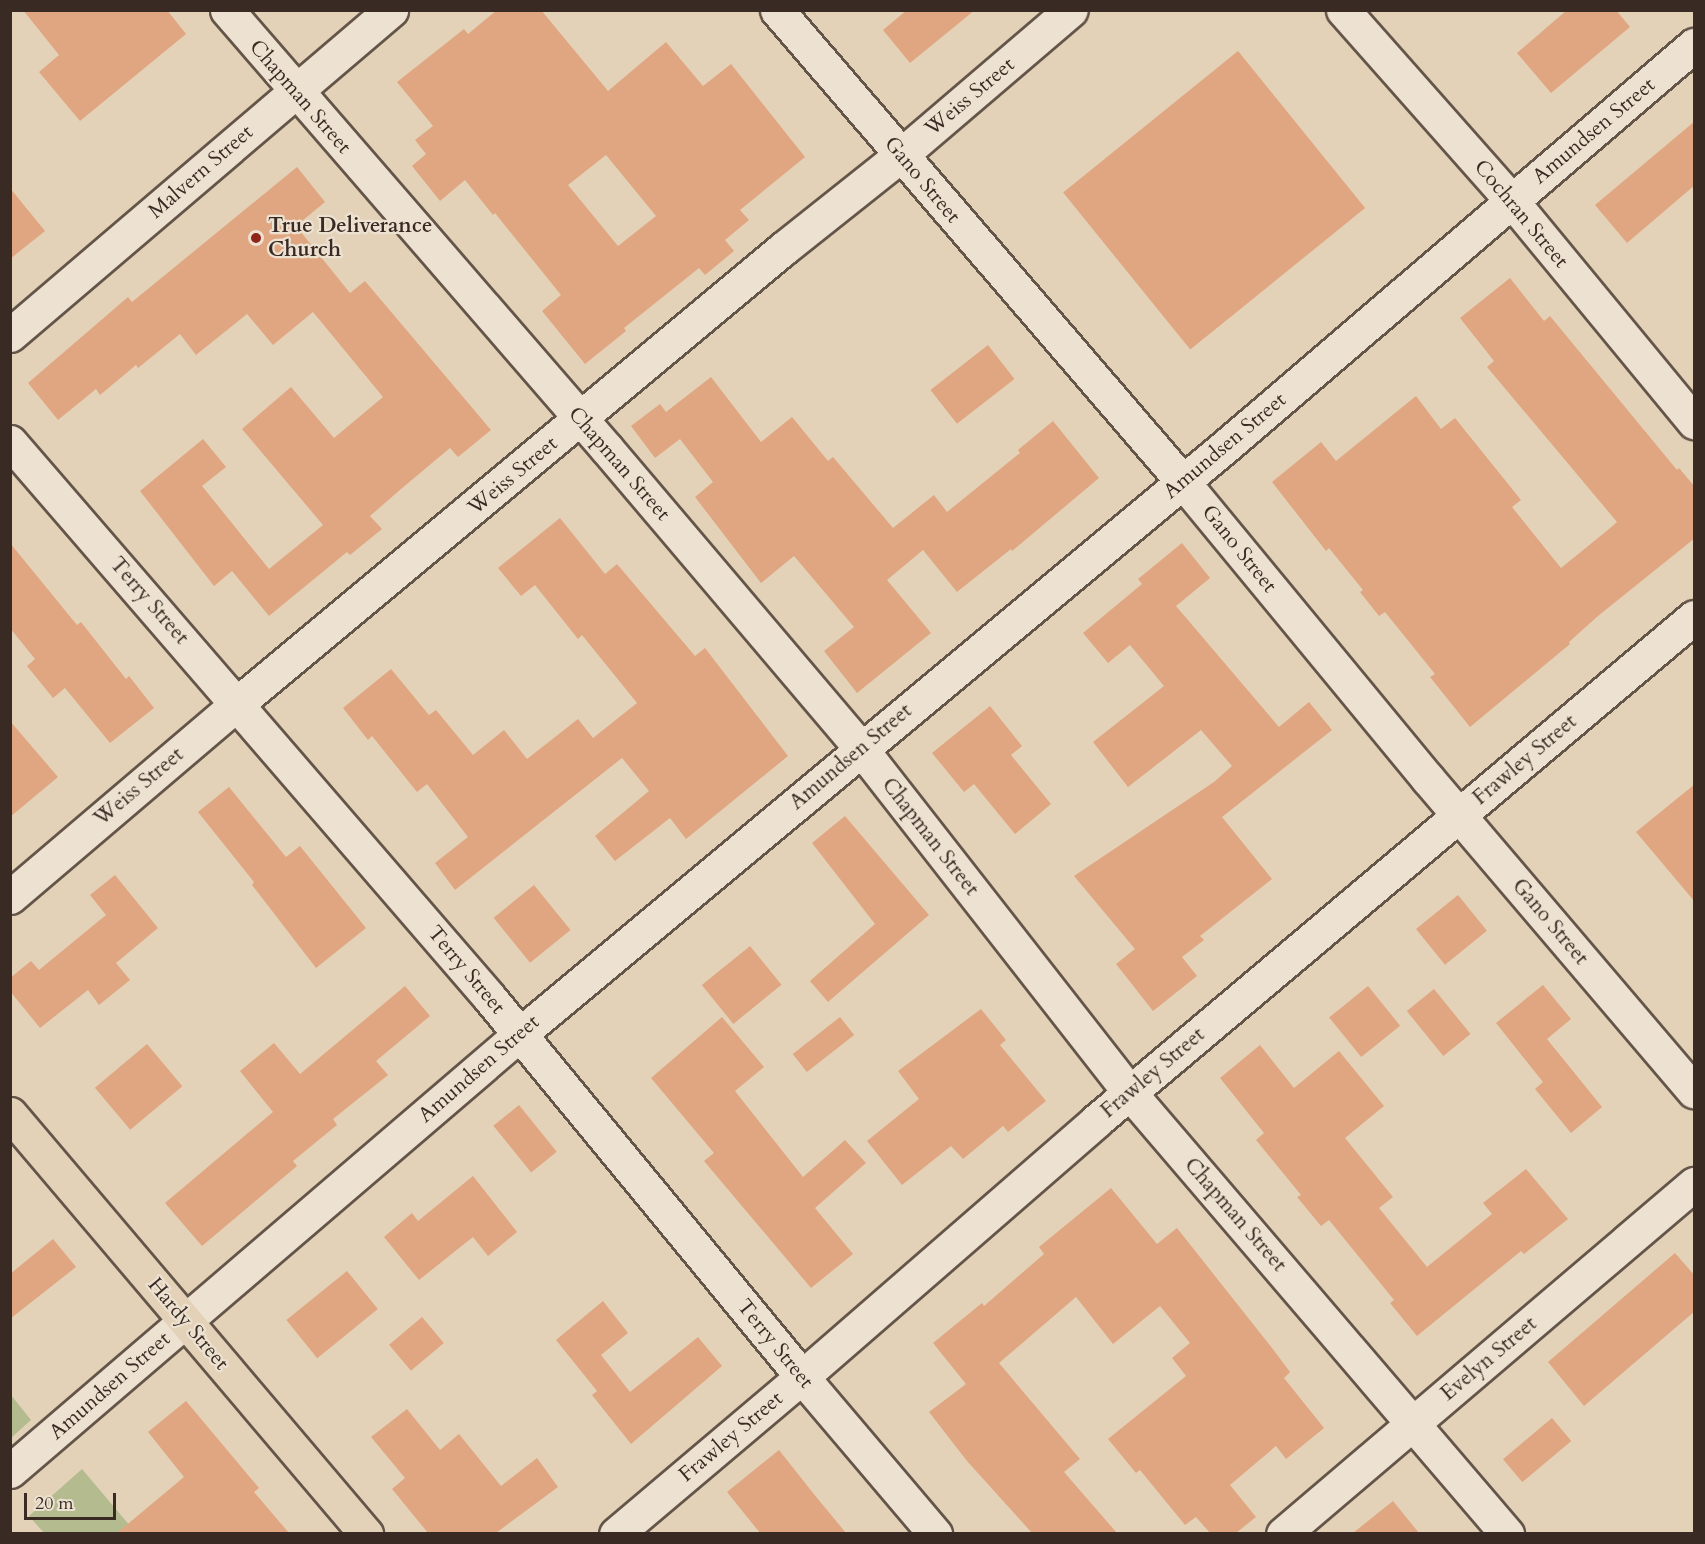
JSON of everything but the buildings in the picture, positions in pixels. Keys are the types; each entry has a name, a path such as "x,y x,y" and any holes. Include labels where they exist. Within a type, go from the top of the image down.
{"main road":[{"name":"Hardy Street","path":"10,1114 366,1533"}],"street":[{"name":"Chapman Street","path":"227,10 862,750 1129,1092 1507,1533"},
{"name":"Malvern Street","path":"10,335 254,126 297,94 392,10"},
{"name":"Gano Street","path":"777,10 1184,482 1459,816 1695,1091"},
{"name":"Weiss Street","path":"10,897 784,248 901,155 1071,10"},
{"name":"Cochran Street","path":"1343,10 1511,200 1695,422"},
{"name":"Amundsen Street","path":"10,1471 520,1034 1184,482 1695,45"},
{"name":"Terry Street","path":"10,442 520,1034 802,1377 935,1533"},
{"name":"Frawley Street","path":"616,1533 802,1377 1129,1092 1695,617"},
{"name":"Evelyn Street","path":"1284,1533 1695,1184"}],"green space":[{"path":"11,1395 31,1420 10,1438"},
{"path":"82,1469 136,1533 44,1533 29,1516"}],"place":[{"name":"True Deliverance Church","path":"256,238"}]}
